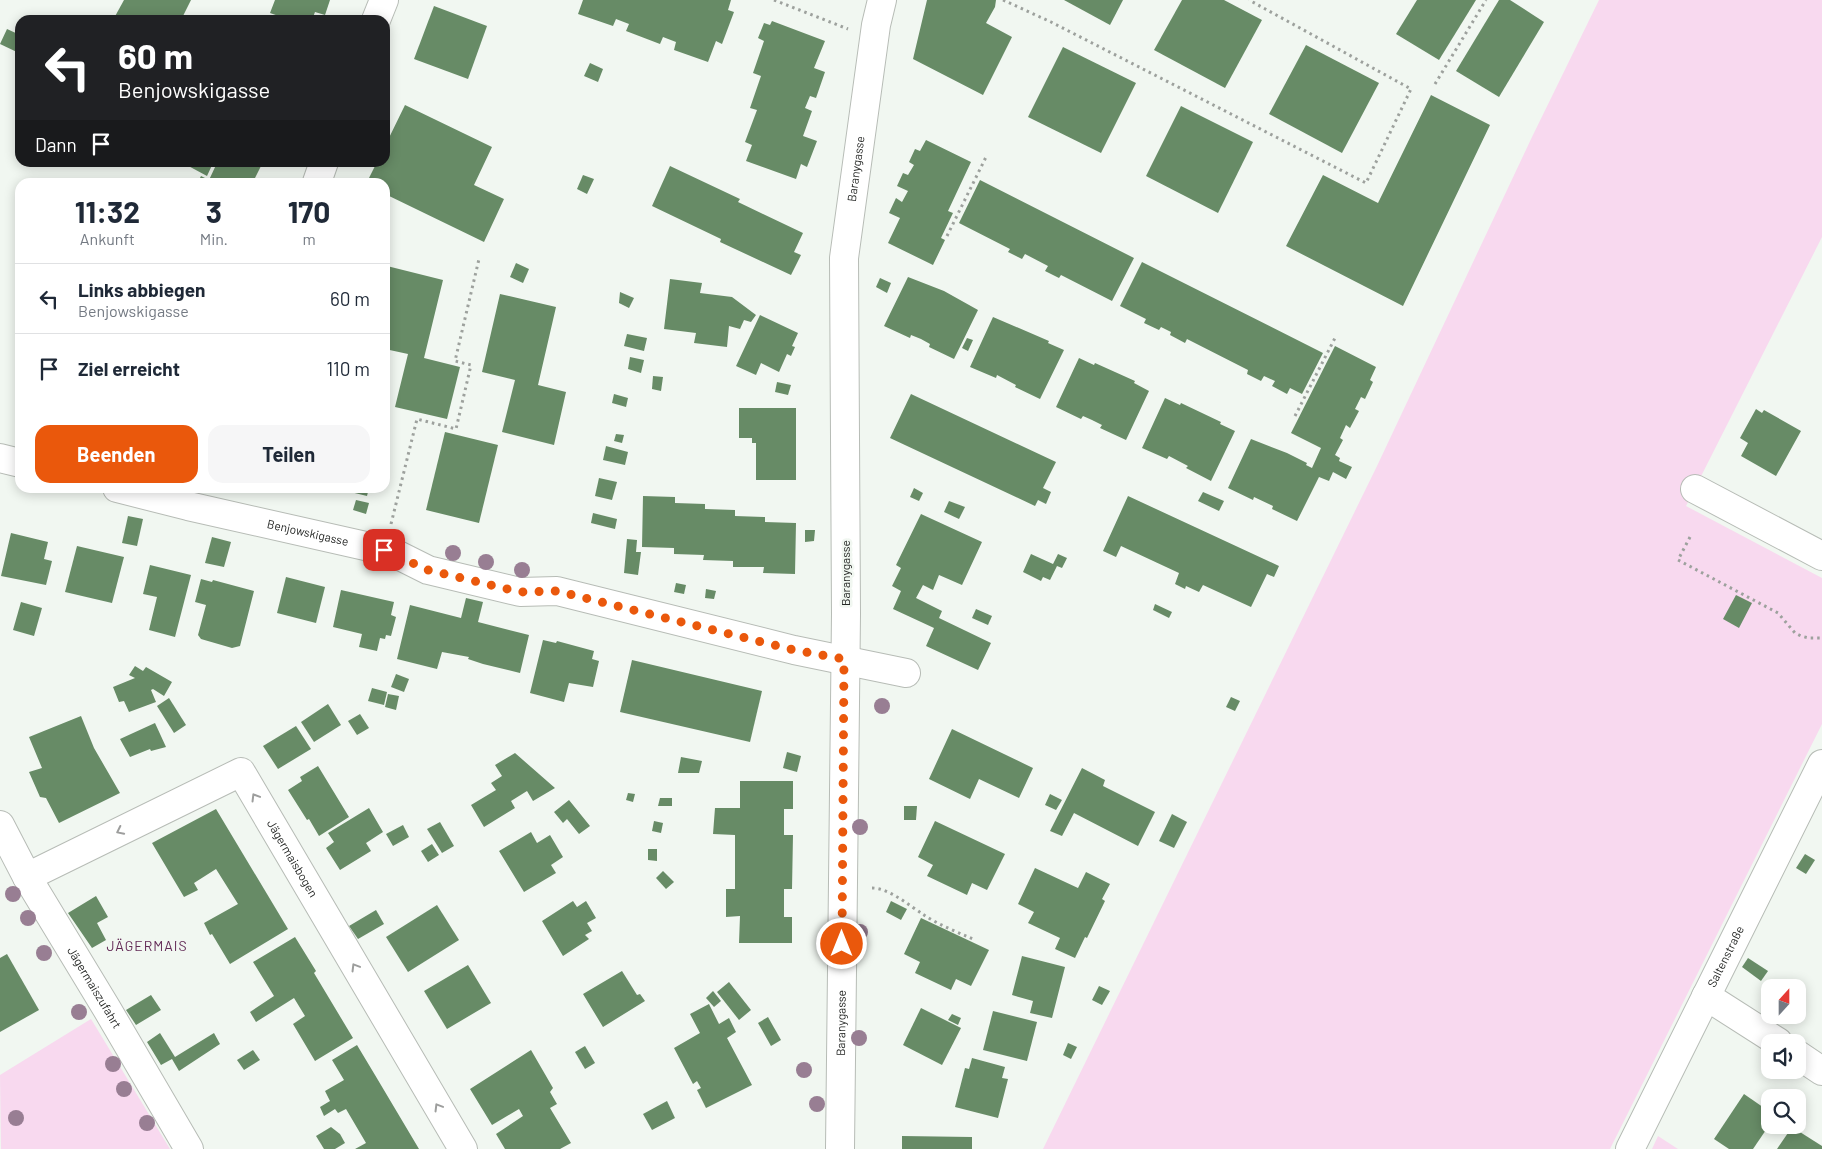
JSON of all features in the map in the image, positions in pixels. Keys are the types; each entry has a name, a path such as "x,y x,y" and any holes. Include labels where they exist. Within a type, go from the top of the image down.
{"street":[{"path":"378,15 384,0"},
{"name":"Baranygasse","path":"840,1149 846,604 844,258 874,38 882,0"},
{"path":"0,458 15,462"},
{"path":"1695,489 1822,556"},
{"name":"Benjowskigasse","path":"159,493 191,497 384,550 428,570 520,592 557,591 794,650 906,673"},
{"name":"Saltenstraße","path":"1630,1149 1822,764"},
{"name":"Jägermaisbogen","path":"27,877 241,772 463,1149"},
{"name":"Jägermaiszufahrt","path":"0,825 27,877 108,1009 189,1149"},
{"path":"1706,996 1765,1034"},
{"path":"1806,1060 1822,1071"}],"path":[{"path":"774,0 854,31"},
{"path":"1003,0 1093,43 1366,183 1411,89 1250,0"},
{"path":"1436,84 1486,0"},
{"path":"946,236 986,157"},
{"path":"384,550 417,419 456,429 471,366 454,361 479,259"},
{"path":"1295,416 1336,336"},
{"path":"1690,537 1678,560 1778,613 1795,633 1809,638 1822,638"},
{"path":"842,888 876,888 910,904 924,915 973,940"}],"shaded area":[{"path":"1599,0 1822,0 1822,237 1686,506 1822,578 1822,724 1610,1149 1043,1149 1377,466 1532,137"},
{"path":"91,1019 170,1149 1,1149 0,1075"},
{"path":"1658,1136 1678,1149 1652,1149"}],"building":[{"path":"124,0 191,0 184,15 116,15"},
{"path":"275,0 330,0 325,15 315,12 314,15 276,15 270,13"},
{"path":"583,0 731,0 728,10 734,12 722,44 716,41 708,62 674,50 676,42 663,37 660,44 626,31 629,24 616,19 613,26 578,14"},
{"path":"927,0 996,0 995,7 986,23 1012,37 983,95 913,59"},
{"path":"1064,0 1123,0 1110,25"},
{"path":"1182,0 1224,0 1262,20 1225,88 1154,50"},
{"path":"1417,0 1476,0 1439,60 1396,34"},
{"path":"1499,0 1510,0 1544,22 1499,97 1456,71"},
{"path":"434,6 487,26 468,79 414,59"},
{"path":"772,21 825,41 814,68 825,72 816,98 810,96 805,108 812,111 803,136 817,141 807,167 801,164 796,179 746,161 752,145 745,142 757,110 750,108 761,76 753,73 764,41 758,38 764,23 770,25"},
{"path":"7,29 15,33 15,51 0,44"},
{"path":"1306,45 1379,83 1342,153 1269,114"},
{"path":"1063,47 1136,83 1101,153 1028,117"},
{"path":"590,63 603,69 598,82 584,76"},
{"path":"1431,95 1490,125 1403,306 1286,246 1323,175 1378,203"},
{"path":"405,105 492,147 474,185 504,199 484,242 390,196 390,178 369,178 374,167 390,167 390,136"},
{"path":"1181,106 1253,142 1218,213 1146,176"},
{"path":"926,140 971,162 948,211 953,213 941,238 945,240 933,265 888,243 900,218 889,213 896,198 902,202 908,191 897,186 903,173 908,175 914,165 909,162 915,149 920,151"},
{"path":"670,166 740,199 738,202 803,233 794,252 801,255 791,275 720,242 721,239 652,206"},
{"path":"190,167 211,167 207,176"},
{"path":"215,167 260,167 255,178 210,178"},
{"path":"583,175 594,179 587,194 577,189"},
{"path":"980,180 1134,258 1112,301 1061,275 1059,278 1045,271 1048,266 1025,254 1022,259 1008,252 1010,249 959,223"},
{"path":"1142,262 1323,353 1302,394 1290,388 1287,394 1272,386 1275,381 1264,376 1261,381 1247,374 1248,370 1187,339 1185,343 1170,335 1171,332 1161,327 1159,330 1144,323 1146,319 1120,306"},
{"path":"516,263 529,269 523,283 510,277"},
{"path":"390,267 443,280 424,358 460,367 447,419 395,407 408,354 390,350"},
{"path":"908,277 944,291 978,310 954,359 929,347 930,344 921,339 911,335 910,338 884,326"},
{"path":"880,278 891,283 887,293 876,287"},
{"path":"670,279 702,283 700,293 732,297 756,315 751,322 744,320 740,329 729,326 727,347 694,343 696,333 664,329"},
{"path":"620,292 634,298 629,308 619,303"},
{"path":"500,294 556,307 538,385 566,392 554,445 502,432 515,380 482,372"},
{"path":"760,315 798,333 792,346 795,347 791,356 787,354 779,372 761,363 756,375 736,366"},
{"path":"993,317 1049,341 1048,343 1064,350 1040,399 1015,387 1016,385 997,375 996,378 970,367"},
{"path":"627,334 647,338 644,351 624,346"},
{"path":"967,338 973,340 968,351 962,348"},
{"path":"1335,346 1376,367 1370,380 1373,382 1365,399 1361,397 1355,409 1359,411 1350,428 1346,425 1340,438 1343,440 1335,455 1340,458 1339,461 1352,467 1346,479 1333,472 1329,481 1319,477 1297,521 1272,509 1273,506 1254,497 1253,500 1228,488 1251,439 1287,453 1307,463 1306,465 1312,468 1321,448 1291,433"},
{"path":"630,357 644,360 641,373 628,369"},
{"path":"1079,358 1135,381 1134,383 1149,391 1126,440 1100,428 1102,425 1092,420 1083,416 1081,419 1056,407"},
{"path":"653,376 663,377 661,391 652,389"},
{"path":"777,382 791,385 788,395 775,392"},
{"path":"614,394 628,398 626,407 612,403"},
{"path":"911,394 1056,462 1043,488 1051,492 1046,504 1038,500 1035,506 890,438"},
{"path":"1165,398 1180,405 1181,403 1221,422 1220,424 1235,431 1211,481 1186,468 1188,466 1169,456 1167,459 1142,448"},
{"path":"739,408 796,408 796,480 756,480 756,443 752,443 752,438 739,438"},
{"path":"1756,409 1762,413 1764,410 1801,431 1776,476 1741,456 1748,443 1740,438"},
{"path":"445,432 498,445 479,523 426,510"},
{"path":"616,434 624,435 622,443 614,441"},
{"path":"606,446 628,452 625,465 603,460"},
{"path":"599,478 617,482 612,500 595,496"},
{"path":"914,488 923,493 919,501 910,497"},
{"path":"1203,492 1224,501 1219,511 1198,501"},
{"path":"355,493 368,493 367,496"},
{"path":"643,496 675,497 675,503 705,504 705,509 735,510 735,516 765,517 765,522 796,523 795,574 763,573 764,567 733,567 733,561 703,560 704,555 674,554 674,548 642,547"},
{"path":"1128,496 1279,566 1274,577 1267,574 1251,607 1203,585 1199,592 1186,586 1185,589 1175,584 1179,573 1121,546 1116,557 1103,551"},
{"path":"356,500 369,503 366,514 353,510"},
{"path":"949,501 965,507 959,519 944,512"},
{"path":"593,513 617,519 615,529 591,523"},
{"path":"921,514 982,542 962,585 939,575 933,590 923,585 916,598 942,611 939,618 991,643 978,670 926,646 934,628 893,609 901,591 892,586 901,568 896,565"},
{"path":"128,516 143,519 137,546 122,543"},
{"path":"805,530 815,530 814,541 805,542"},
{"path":"11,533 48,542 44,559 52,561 46,585 1,576"},
{"path":"212,537 231,542 224,567 205,563"},
{"path":"627,539 637,540 636,552 641,552 638,575 624,573"},
{"path":"77,546 124,557 112,603 65,592"},
{"path":"1031,554 1053,564 1058,554 1067,558 1062,568 1057,566 1050,580 1043,577 1041,581 1023,572"},
{"path":"150,565 191,575 175,637 149,630 157,597 143,594"},
{"path":"286,577 325,587 316,623 277,613"},
{"path":"201,579 212,582 213,580 254,591 240,646 232,648 201,639 198,635 206,605 195,602"},
{"path":"676,583 686,585 684,594 674,592"},
{"path":"706,589 716,591 714,599 705,598"},
{"path":"341,590 394,602 391,615 396,617 391,636 386,635 385,639 380,638 377,651 359,647 362,634 333,627"},
{"path":"1736,595 1752,603 1739,628 1723,619"},
{"path":"466,598 483,602 478,622 529,635 520,673 483,664 468,659 469,657 442,652 437,669 397,659 410,605 461,618"},
{"path":"21,602 42,608 34,636 13,630"},
{"path":"1155,604 1172,612 1169,618 1153,610"},
{"path":"976,609 992,616 988,625 972,618"},
{"path":"543,640 556,643 557,641 594,651 592,659 599,661 593,687 569,683 564,702 530,693"},
{"path":"632,660 762,691 750,742 620,712"},
{"path":"135,666 143,671 146,667 172,682 164,696 153,689 151,690 156,702 129,712 124,701 119,702 113,687 135,678 129,675"},
{"path":"396,674 409,679 404,692 391,687"},
{"path":"372,688 387,692 384,705 368,701"},
{"path":"388,694 399,696 396,710 385,707"},
{"path":"1231,697 1240,701 1235,711 1226,707"},
{"path":"169,698 186,725 174,733 157,706"},
{"path":"328,704 341,725 314,742 301,722"},
{"path":"360,714 369,728 357,735 348,721"},
{"path":"81,716 94,748 120,793 59,823 46,798 40,797 29,772 42,768 29,737"},
{"path":"155,723 166,747 151,751 150,749 130,757 120,739"},
{"path":"296,726 311,749 278,769 263,746"},
{"path":"952,729 1033,768 1019,798 979,779 970,799 929,779"},
{"path":"787,752 801,756 797,772 783,768"},
{"path":"515,753 555,788 533,801 527,791 511,801 515,808 484,827 471,805 496,790 491,783 502,776 495,765"},
{"path":"681,757 702,761 699,773 678,773"},
{"path":"318,766 349,817 319,836 288,790 302,781 300,777"},
{"path":"1082,768 1105,780 1103,786 1155,812 1138,846 1074,813 1062,836 1050,831"},
{"path":"740,781 793,781 793,809 784,809 784,835 793,835 792,889 784,889 784,917 792,917 792,943 739,943 740,916 726,917 726,889 735,889 735,835 713,834 715,808 740,808"},
{"path":"628,793 635,794 633,802 626,800"},
{"path":"1050,794 1062,800 1056,810 1045,805"},
{"path":"660,798 672,798 672,806 658,806"},
{"path":"569,800 590,826 579,834 567,819 563,823 554,812"},
{"path":"904,806 917,806 916,820 904,820"},
{"path":"369,808 383,832 366,843 371,851 340,870 326,848 334,842 328,833"},
{"path":"216,809 288,929 230,964 204,923 238,904 216,869 194,883 198,890 184,897 152,843"},
{"path":"1172,814 1187,822 1174,848 1159,841"},
{"path":"654,821 663,823 661,833 652,831"},
{"path":"935,821 1005,854 987,890 972,883 967,895 927,876 933,865 918,857"},
{"path":"440,822 454,846 442,853 427,829"},
{"path":"403,825 409,837 393,846 386,834"},
{"path":"531,832 537,843 550,835 563,857 551,865 556,873 524,892 499,851"},
{"path":"432,844 439,855 428,862 421,851"},
{"path":"648,849 657,849 657,861 648,860"},
{"path":"1805,854 1815,860 1806,874 1796,868"},
{"path":"1035,868 1078,888 1086,872 1110,884 1102,899 1105,901 1075,958 1055,949 1060,938 1028,923 1034,912 1018,904"},
{"path":"663,871 674,882 666,889 656,878"},
{"path":"96,896 108,917 97,923 106,940 92,948 68,913"},
{"path":"573,901 577,907 586,901 596,918 587,923 592,931 585,935 589,939 563,956 542,921"},
{"path":"891,901 907,909 901,920 886,912"},
{"path":"437,905 459,940 408,972 386,937"},
{"path":"376,910 384,924 358,939 349,926"},
{"path":"921,918 989,950 971,986 956,979 951,990 915,973 920,962 904,954"},
{"path":"295,937 353,1038 315,1061 293,1024 305,1016 294,998 256,1022 250,1012 274,996 253,962"},
{"path":"7,954 39,1010 0,1032 0,958"},
{"path":"1022,956 1065,967 1052,1018 1030,1013 1033,1001 1012,995"},
{"path":"1748,958 1768,971 1761,981 1742,967"},
{"path":"468,965 491,1003 447,1029 424,991"},
{"path":"622,971 637,995 640,994 645,1001 603,1027 583,994"},
{"path":"729,982 751,1010 739,1020 717,992"},
{"path":"1099,986 1110,991 1102,1005 1092,1000"},
{"path":"713,991 721,1001 714,1007 706,998"},
{"path":"151,995 161,1010 136,1025 126,1010"},
{"path":"709,1004 719,1024 729,1018 736,1032 727,1038 752,1085 706,1108 697,1090 701,1088 697,1081 693,1084 674,1048 700,1033 690,1014"},
{"path":"921,1008 961,1028 942,1065 903,1045"},
{"path":"993,1011 1037,1022 1027,1061 983,1050"},
{"path":"952,1014 961,1018 958,1025 948,1020"},
{"path":"768,1017 781,1040 771,1046 758,1023"},
{"path":"160,1033 175,1057 214,1033 220,1044 179,1071 172,1059 161,1065 147,1042"},
{"path":"1068,1043 1077,1047 1071,1059 1063,1055"},
{"path":"357,1045 419,1149 355,1149 366,1143 346,1109 338,1113 335,1109 324,1116 320,1107 330,1101 325,1091 344,1080 332,1060"},
{"path":"585,1046 595,1063 585,1069 575,1052"},
{"path":"253,1050 260,1060 244,1070 237,1060"},
{"path":"531,1050 553,1088 550,1092 557,1104 550,1108 571,1143 560,1149 505,1149 496,1134 523,1116 519,1109 492,1125 470,1089"},
{"path":"972,1058 1005,1067 1002,1078 1008,1079 998,1118 955,1107 965,1068 969,1069"},
{"path":"1744,1094 1761,1106 1761,1134 1763,1134 1753,1149 1729,1149 1714,1139"},
{"path":"667,1101 675,1118 652,1130 643,1114"},
{"path":"331,1127 340,1134 345,1143 335,1149 324,1149 316,1136"},
{"path":"1787,1134 1803,1134 1822,1146 1822,1149 1777,1149"},
{"path":"902,1136 972,1137 972,1149 902,1149"}],"district":[{"name":"JÄGERMAIS","path":"147,946"}],"route":[{"path":"384,550 428,570 520,592 557,591 794,650 844,659 842,944"}]}
